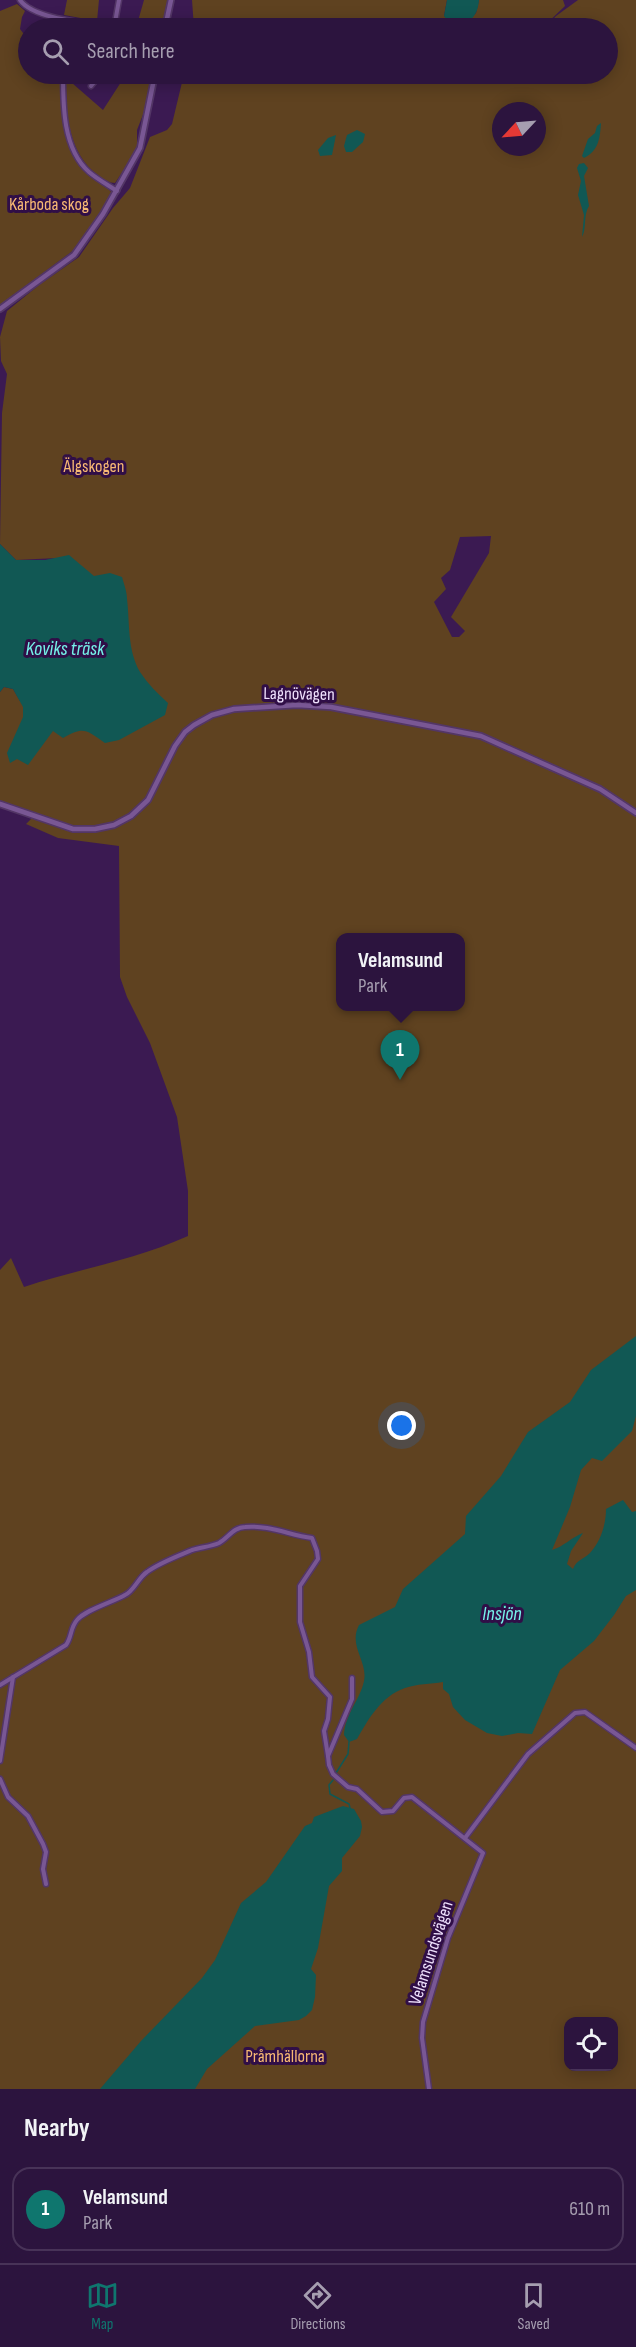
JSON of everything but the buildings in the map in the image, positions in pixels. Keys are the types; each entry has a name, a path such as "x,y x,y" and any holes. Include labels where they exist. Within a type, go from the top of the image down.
{"street":[{"path":"20,0 24,6 39,13 61,18"},
{"path":"116,18 119,0"},
{"path":"167,18 171,0"},
{"path":"64,84 67,124 73,149 90,173 117,191"},
{"path":"0,309 74,255 91,232 140,148 153,84"},
{"name":"Lagnövägen","path":"0,804 72,828 95,829 114,825 131,816 148,800 179,739 204,719 223,711 245,707 319,705 481,736 600,789 636,813"},
{"path":"0,1685 66,1645 78,1619 128,1594 147,1572 193,1550 215,1545 237,1529 244,1527 284,1531 291,1535 312,1538 317,1551 318,1559 300,1586 300,1622 309,1652 312,1677 330,1697 324,1731 328,1756"},
{"path":"0,1761 14,1677"},
{"path":"328,1756 352,1699 352,1678"},
{"path":"465,1838 528,1754 574,1713 585,1712 636,1748"},
{"name":"Velamsundsvägen","path":"328,1756 333,1774 348,1787 357,1789 382,1812 393,1811 404,1798 412,1797 483,1853 467,1887 448,1938 423,2022 422,2038 429,2089"},
{"path":"0,1779 8,1797 28,1816 43,1844 46,1852 44,1869 46,1884"}],"green space":[{"path":"67,0 99,0 97,18 64,15"},
{"path":"144,0 168,0 164,18 139,18"},
{"path":"192,0 447,0 444,16 448,18 193,18"},
{"path":"479,0 563,0 565,6 552,18 471,18 476,13"},
{"path":"578,0 636,0 636,2089 0,2089 0,1270 11,1258 24,1287 148,1252 188,1236 188,1191 177,1117 150,1043 127,997 120,977 119,846 58,838 26,824 32,818 12,811 12,806 0,801 0,692 4,687 13,689 20,701 57,558 16,560 0,544 2,413 7,374 1,361 0,337 7,311 79,257 130,188 150,137 167,130 172,124 182,84 618,84 618,18 554,18","holes":["491,536 489,553 451,617 465,631 459,637 452,637 434,602 446,589 441,578 450,570 460,537"]},
{"name":"Kårboda skog","path":"17,4 25,11 22,18 18,18 18,84 61,84 62,112 71,150 85,171 108,188 113,195 74,250 0,305 0,11"},
{"path":"65,84 73,84 103,110 120,84 150,84 144,112 137,130 137,150 115,183 99,176 80,156 70,130"}],"water":[{"path":"447,0 479,0 477,11 472,18 446,18"},
{"path":"601,123 596,148 584,158 582,156 588,139"},
{"path":"357,130 365,134 363,142 352,152 346,152 344,146 347,135"},
{"path":"336,135 332,155 320,156 318,150 328,138"},
{"path":"584,163 588,168 584,176 589,206 582,237 584,215 578,195 581,181 577,168 579,164"},
{"name":"Koviks träsk","path":"0,544 16,560 45,560 69,555 94,576 110,573 122,577 127,594 133,654 140,672 168,703 165,715 119,740 105,743 85,731 63,738 53,731 28,765 17,759 10,763 7,753 23,717 23,707 13,689 4,687 0,692"},
{"name":"Insjön","path":"636,1336 636,1416 632,1431 602,1461 592,1458 581,1470 570,1507 552,1550 583,1533 571,1551 567,1564 573,1569 578,1561 590,1553 600,1538 606,1509 623,1500 632,1512 636,1511 636,1590 626,1596 594,1641 560,1670 532,1734 518,1733 502,1736 487,1733 465,1720 453,1707 449,1694 443,1689 443,1682 414,1686 396,1692 376,1709 357,1739 349,1742 344,1735 345,1727 364,1681 356,1640 359,1625 395,1607 403,1589 465,1534 466,1516 501,1476 528,1432 570,1402 591,1370"},
{"path":"343,1806 354,1809 362,1827 360,1836 342,1858 342,1871 329,1886 318,1948 311,1969 316,1975 312,2010 299,2020 255,2026 207,2069 195,2089 100,2089 141,2041 202,1978 215,1960 241,1903 266,1882 305,1826 312,1823 314,1817"}],"waterway":[{"path":"336,1773 348,1754 349,1742"},
{"path":"333,1780 329,1785 330,1794 349,1804 350,1808"}],"place":[{"name":"Velamsund","path":"400,1080"}],"park label":[{"name":"Älgskogen","path":"94,466"},
{"name":"Pråmhällorna","path":"285,2056"}]}
